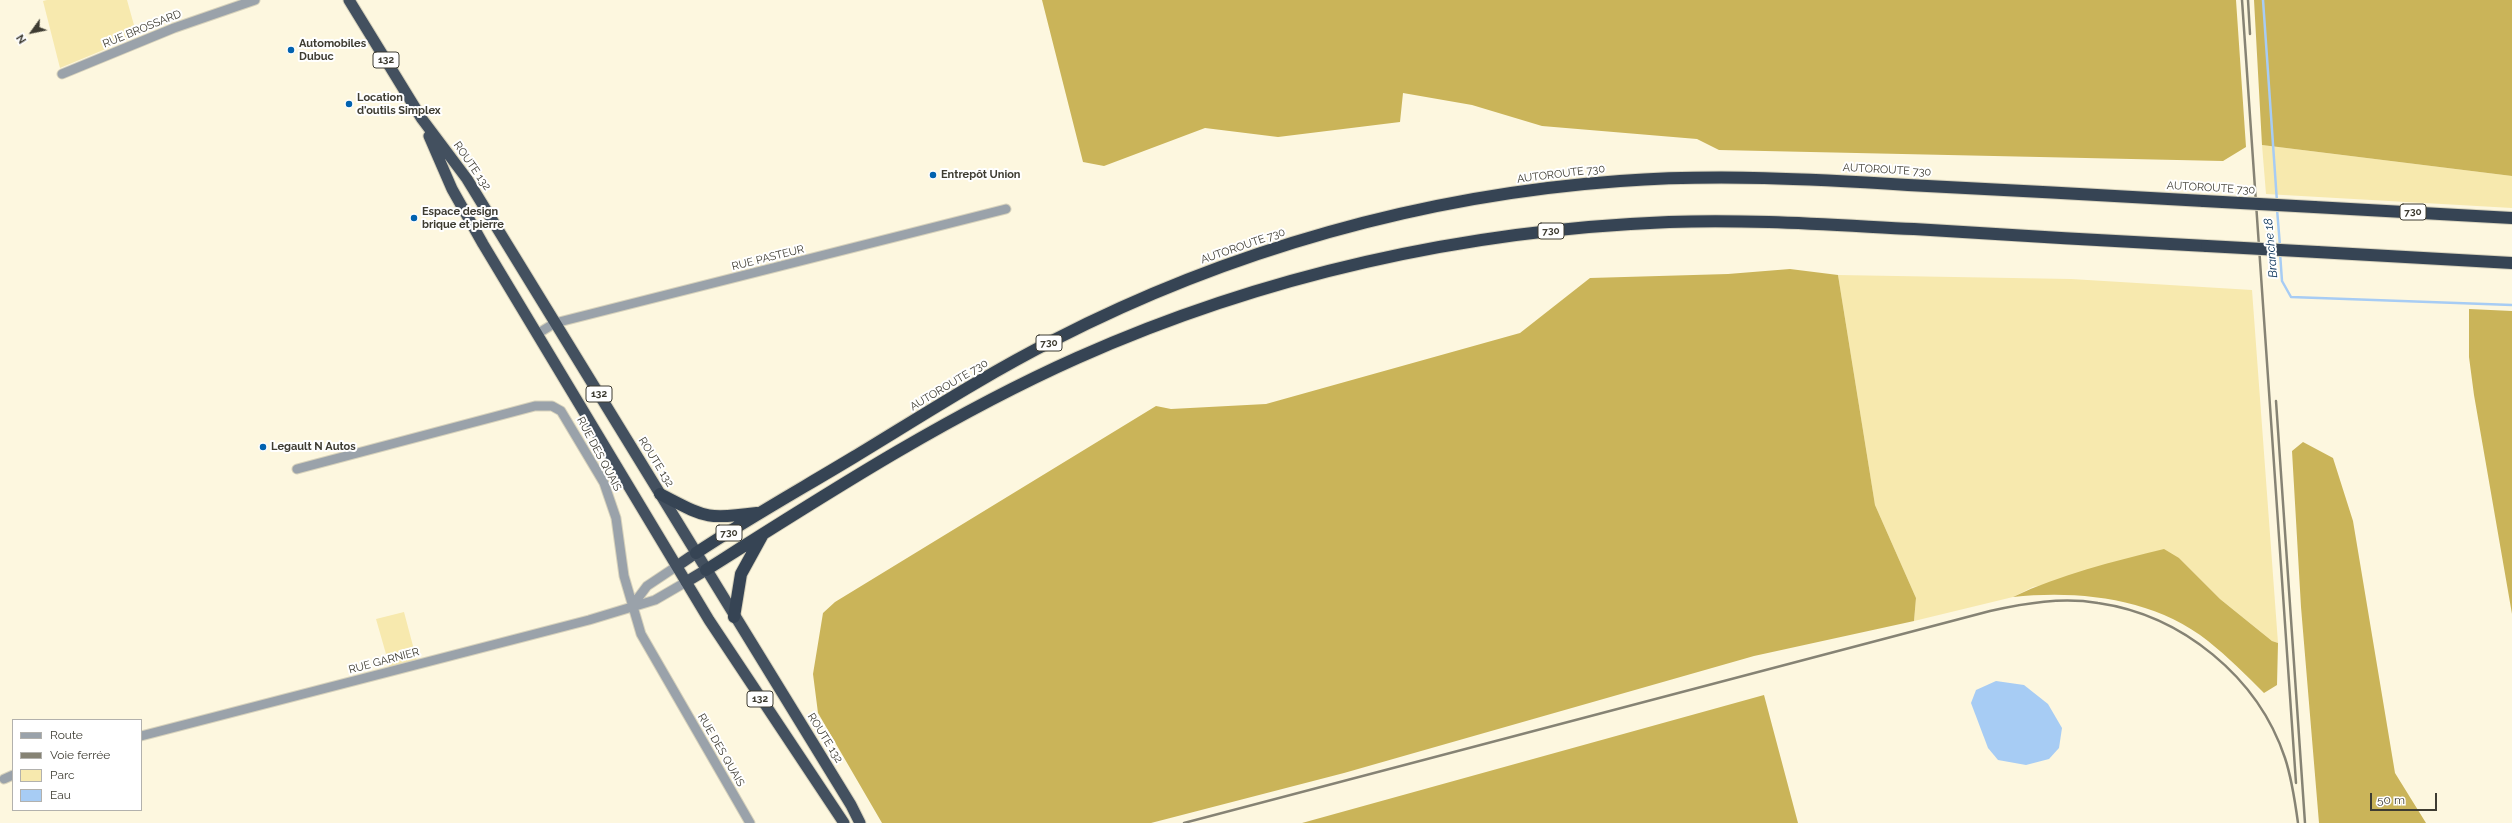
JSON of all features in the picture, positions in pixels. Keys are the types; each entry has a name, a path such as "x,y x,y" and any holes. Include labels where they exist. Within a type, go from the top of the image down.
{"highway":[{"name":"ROUTE 132","path":"349,0 422,119 467,179 486,209 734,617 832,774 860,823"},
{"name":"ROUTE 132","path":"422,119 450,184 537,334 732,656 844,823"},
{"name":"AUTOROUTE 730","path":"696,553 975,384 1099,318 1152,294 1232,263 1324,234 1410,212 1552,188 1623,181 1704,177 1808,179 2512,218"},
{"path":"469,219 486,209"},
{"name":"730","path":"706,570 930,432 1077,358 1156,325 1232,299 1340,268 1418,251 1498,237 1576,228 1727,221 1812,224 2512,263"},
{"path":"660,494 695,513 707,517 722,518 762,513"},
{"path":"734,617 741,574 764,533"},
{"path":"677,566 696,553"},
{"path":"686,582 706,570"}],"street":[{"name":"RUE BROSSARD","path":"62,74 180,26 255,0"},
{"name":"RUE PASTEUR","path":"537,334 555,323 1006,210"},
{"name":"RUE DES QUAIS","path":"297,469 527,408 552,406 565,416 604,483 616,518 622,568 641,634 750,823"},
{"path":"632,606 646,586 677,566"},
{"name":"RUE GARNIER","path":"142,736 588,621 655,600 686,582"},
{"path":"4,779 12,775"}],"green space":[{"path":"127,0 137,36 60,68 43,1"},
{"path":"2262,145 2512,176 2512,208 2266,194"},
{"path":"1838,275 2071,279 2252,290 2278,643 2272,641 2220,599 2179,558 2033,587 2013,597 1914,621 1916,598 1875,505"},
{"path":"404,612 417,661 390,668 376,619"}],"shaded area":[{"path":"1042,0 2236,0 2246,147 2223,161 1719,150 1697,139 1542,126 1472,105 1403,93 1400,122 1278,137 1205,128 1104,166 1083,162"},
{"path":"2254,0 2512,0 2512,176 2262,145"},
{"path":"1790,269 1838,275 1875,505 1916,598 1914,621 1754,656 1344,773 1151,823 882,823 818,713 813,674 823,613 835,602 1156,406 1171,409 1266,404 1520,333 1590,278 1728,274"},
{"path":"2469,309 2512,311 2512,614 2474,395 2469,357"},
{"path":"2303,442 2333,458 2353,521 2395,773 2426,823 2319,823 2301,607 2292,451"},
{"path":"2164,549 2179,558 2220,599 2272,641 2278,643 2277,685 2264,693 2230,660 2208,641 2187,626 2140,606 2115,600 2063,595 2013,597 2068,575"},
{"path":"1764,695 1798,823 1302,823"}],"water":[{"path":"1996,681 2024,685 2048,704 2062,728 2059,748 2049,759 2026,765 1998,760 1988,748 1971,703 1976,690"}],"waterway":[{"name":"Branche 18","path":"2263,0 2277,202"},
{"name":"Branche 18","path":"2277,209 2280,246"},
{"name":"Branche 18","path":"2280,253 2282,281 2291,297 2512,305"}],"railway":[{"path":"2242,0 2296,783"},
{"path":"2248,0 2250,34"},
{"path":"2276,401 2305,823"},
{"path":"1184,823 1990,611 2030,603 2058,601 2084,601 2129,610 2159,621 2187,636 2213,655 2236,677 2256,701 2273,729 2285,758 2293,790 2298,823"}],"place":[{"name":"Automobiles Dubuc","path":"291,50"},
{"name":"Location d'outils Simplex","path":"349,104"},
{"name":"Entrepôt Union","path":"933,175"},
{"name":"Espace design brique et pierre","path":"414,218"},
{"name":"Legault N Autos","path":"263,447"}]}
